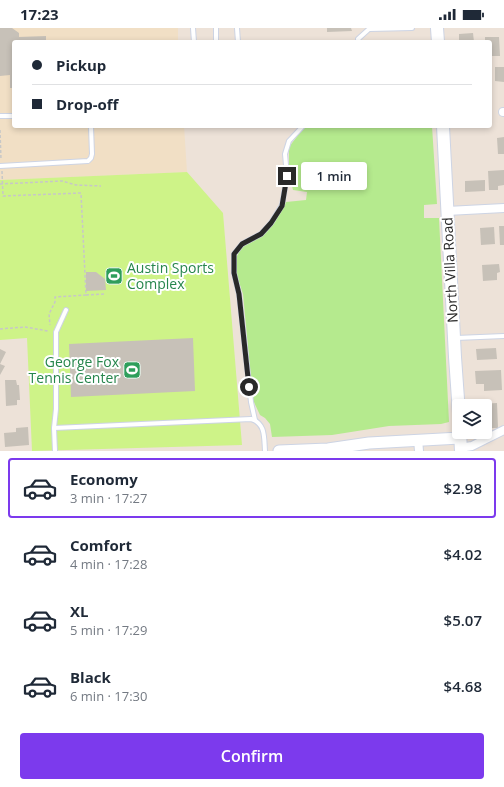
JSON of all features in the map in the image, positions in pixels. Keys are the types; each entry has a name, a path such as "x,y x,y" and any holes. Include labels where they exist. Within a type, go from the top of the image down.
{"main road":[{"path":"438,28 438,40"},
{"name":"North Villa Road","path":"443,128 458,399"}],"street":[{"path":"447,210 504,208"},
{"path":"279,451 348,448 369,443 418,440 460,442 472,446 504,430"},
{"path":"418,440 419,451"}],"lane":[{"path":"193,28 194,40"},
{"path":"216,28 216,40"},
{"path":"237,28 238,40"},
{"path":"358,40 369,29 412,28"},
{"path":"0,116 12,116"},
{"path":"1,167 88,161 92,154 90,128"},
{"path":"255,420 251,402 239,294 234,273 234,254 242,244 261,234 271,223 282,206 287,176 285,154 289,141 301,128"},
{"path":"55,451 56,332 66,310"},
{"path":"454,338 504,336"},
{"path":"54,428 251,419 258,422 263,429 265,451"}],"path":[{"path":"0,130 2,160"},
{"path":"1,167 3,196"},
{"path":"1,184 62,181 76,185 100,186"},
{"path":"0,196 81,193 86,295"},
{"path":"50,326 49,314 55,302 55,297 104,294"},
{"path":"0,329 25,328 48,331"}],"shaded area":[{"path":"0,28 178,28 178,40 12,40 12,128 184,128 187,172 0,180"}],"green space":[{"path":"303,128 432,128 437,204 424,205 424,218 439,218 449,422 441,424 389,426 332,435 272,437 270,424 260,415 253,400 243,294 236,273 236,258 242,246 263,234 280,214 286,202 306,200 307,192 293,190 289,174 289,147"},
{"name":"Austin Sports Complex","path":"187,172 223,213 242,445 32,451 27,338 0,340 0,180"}],"building":[{"path":"0,28 12,28 19,33 19,37 46,36 46,40 12,40 12,88 10,88 10,75 0,76"},
{"path":"327,28 351,28 352,31 327,32"},
{"path":"473,33 474,40 459,40 459,34"},
{"path":"485,37 499,37 500,56 492,56 492,40 485,40"},
{"path":"495,67 504,67 504,82 495,81"},
{"path":"504,137 504,154 498,154 497,138"},
{"path":"504,170 504,185 498,186 498,190 489,190 488,171"},
{"path":"485,180 485,191 465,192 465,181"},
{"path":"499,226 504,226 504,245 500,245"},
{"path":"494,227 495,244 481,245 480,228"},
{"path":"499,264 500,272 497,273 497,280 483,281 482,265"},
{"path":"86,272 96,272 105,279 106,290 86,291"},
{"name":"George Fox Tennis Center","path":"193,338 195,391 71,397 69,344"},
{"path":"496,348 497,359 477,360 476,349"},
{"path":"0,349 6,352 0,364"},
{"path":"0,364 5,366 0,375"},
{"path":"501,370 502,390 484,391 484,384 476,384 475,371"},
{"path":"5,380 16,380 17,385 19,385 20,400 17,400 17,405 6,406"},
{"path":"492,403 497,403 498,428 492,428"},
{"path":"28,427 29,445 5,447 4,433 16,432 16,428"}],"place":[{"name":"Austin Sports Complex","path":"114,276"},
{"name":"George Fox Tennis Center","path":"132,370"}],"route":[{"path":"249,387 239,294 234,273 234,254 242,244 261,234 271,223 282,206 287,176"}]}
